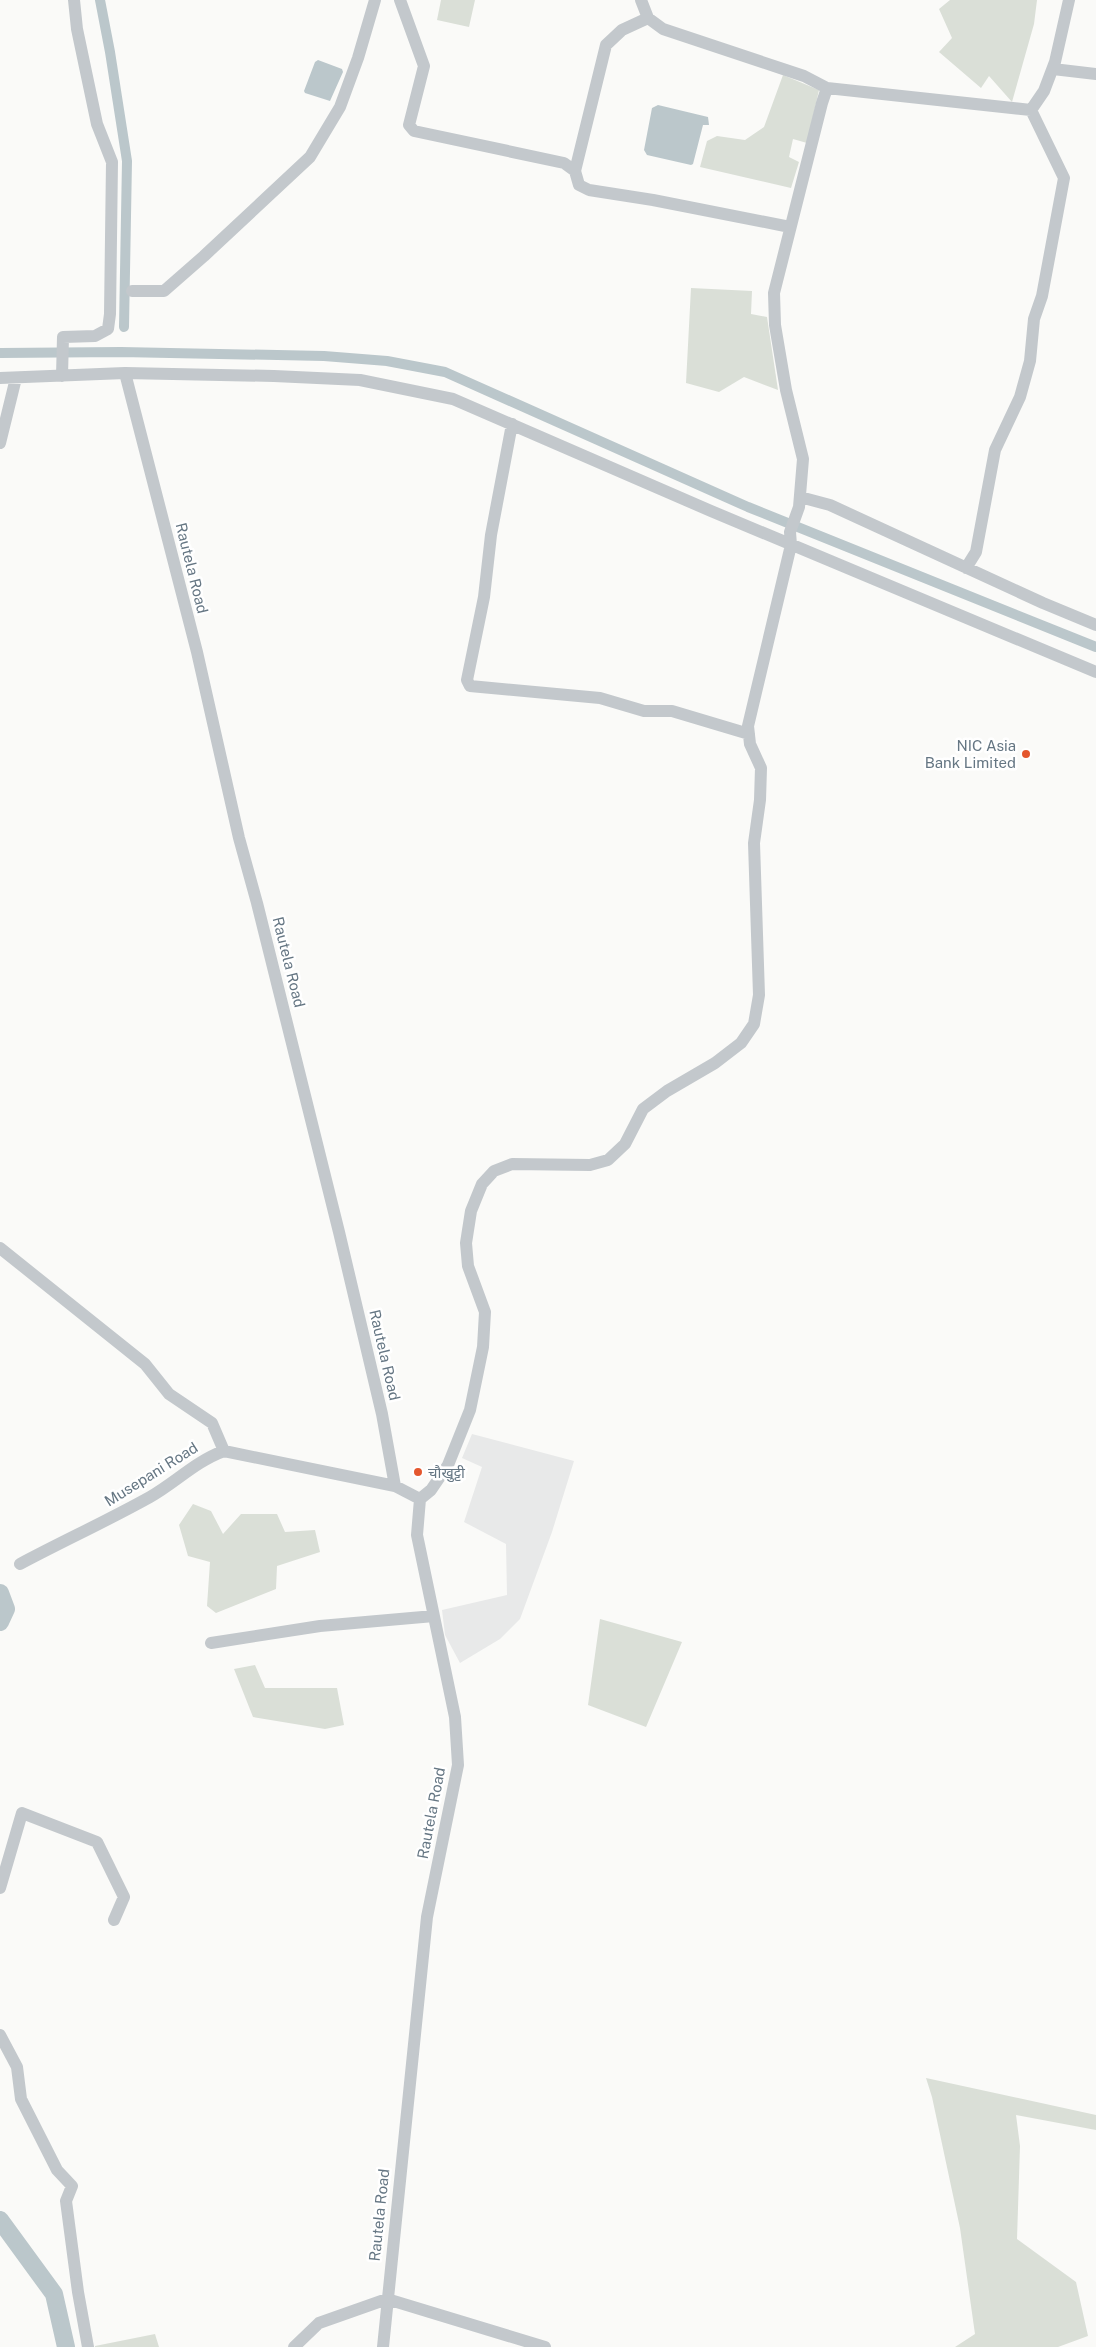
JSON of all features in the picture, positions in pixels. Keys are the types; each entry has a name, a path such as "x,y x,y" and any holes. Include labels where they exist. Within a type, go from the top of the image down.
{"street":[{"path":"62,373 63,337 95,336 108,329 110,314 112,162 97,124 77,29 74,0"},
{"path":"132,291 164,291 310,157 340,106 358,58 375,0"},
{"path":"400,0 424,66 409,125 414,131 564,163 574,171 579,185 589,190 653,200 790,227"},
{"path":"641,0 648,18 663,29 804,76 827,88 1030,110"},
{"path":"1030,110 1044,91 1053,69 1068,13 1069,0"},
{"path":"574,171 606,45 622,30 648,18"},
{"path":"1053,69 1096,74"},
{"path":"0,1248 145,1364 169,1394 212,1423 224,1451 394,1486 420,1499 431,1490 448,1465 470,1410 482,1346 485,1312 468,1266 466,1243 471,1211 482,1184 494,1171 512,1164 590,1165 608,1160 625,1144 643,1109 667,1091 715,1063 741,1043 754,1024 759,994 754,843 760,800 761,768 750,744 748,726 799,502 803,459 786,390 775,325 774,293 827,88"},
{"path":"966,568 976,552 995,450 1020,397 1030,361 1034,319 1042,296 1064,178 1030,110"},
{"path":"0,378 62,373 274,376 360,380 453,399 791,538 1096,672"},
{"name":"Rautela Road","path":"125,373 197,652 237,828 260,912 341,1240 382,1414 394,1486"},
{"path":"0,443 16,378"},
{"path":"512,424 490,535 484,597 467,680 470,686 600,698 644,711 672,711 749,734"},
{"path":"799,502 830,505 966,568 1096,625"},
{"name":"Musepani Road","path":"20,1564 88,1531 152,1496 211,1455 224,1451"},
{"name":"Rautela Road","path":"383,2347 427,1917 458,1765 456,1717 417,1535 420,1499"},
{"path":"211,1643 320,1626 434,1616"},
{"path":"0,1888 22,1813 97,1842 124,1897 114,1920"},
{"path":"0,2035 17,2067 21,2099 57,2170 72,2186 66,2201 78,2292 88,2347"},
{"path":"294,2347 319,2324 387,2299 544,2347"}],"shaded area":[{"path":"441,0 475,0 469,27 437,20"},
{"path":"950,0 1037,0 1034,24 1012,102 989,76 981,88 939,52 952,38 939,9"},
{"path":"318,60 342,69 343,72 330,101 305,93 304,91 315,62"},
{"path":"783,75 819,90 807,143 793,139 789,157 799,162 791,188 700,167 707,141 717,136 745,140 764,127"},
{"path":"658,105 708,117 709,125 703,125 693,164 647,155 644,150 652,108"},
{"path":"691,288 752,291 751,314 767,317 778,390 744,377 719,392 686,383"},
{"path":"472,1434 574,1461 552,1532 520,1619 500,1639 460,1663 445,1635 442,1610 507,1595 506,1544 464,1522 482,1467 462,1458"},
{"path":"193,1504 211,1511 223,1534 241,1514 277,1514 285,1532 315,1530 320,1552 277,1566 276,1589 216,1613 207,1606 210,1562 188,1556 179,1525"},
{"path":"600,1619 682,1642 646,1727 588,1705"},
{"path":"255,1665 265,1688 337,1688 344,1725 325,1729 253,1717 234,1669"},
{"path":"926,2078 1096,2115 1096,2130 1016,2115 1020,2146 1017,2239 1076,2282 1088,2336 1058,2347 955,2347 975,2334 960,2228 932,2097"},
{"path":"155,2334 159,2347 95,2347 95,2346"}],"waterway":[{"path":"100,0 127,161 124,327"},
{"path":"0,353 121,352 324,356 387,361 445,372 748,507 1096,647"},
{"path":"0,1593 6,1609 0,1622"},
{"path":"0,2220 54,2294 66,2347"}],"place":[{"name":"NIC Asia Bank Limited","path":"1026,754"},
{"name":"चौखुट्टी","path":"418,1472"}]}
